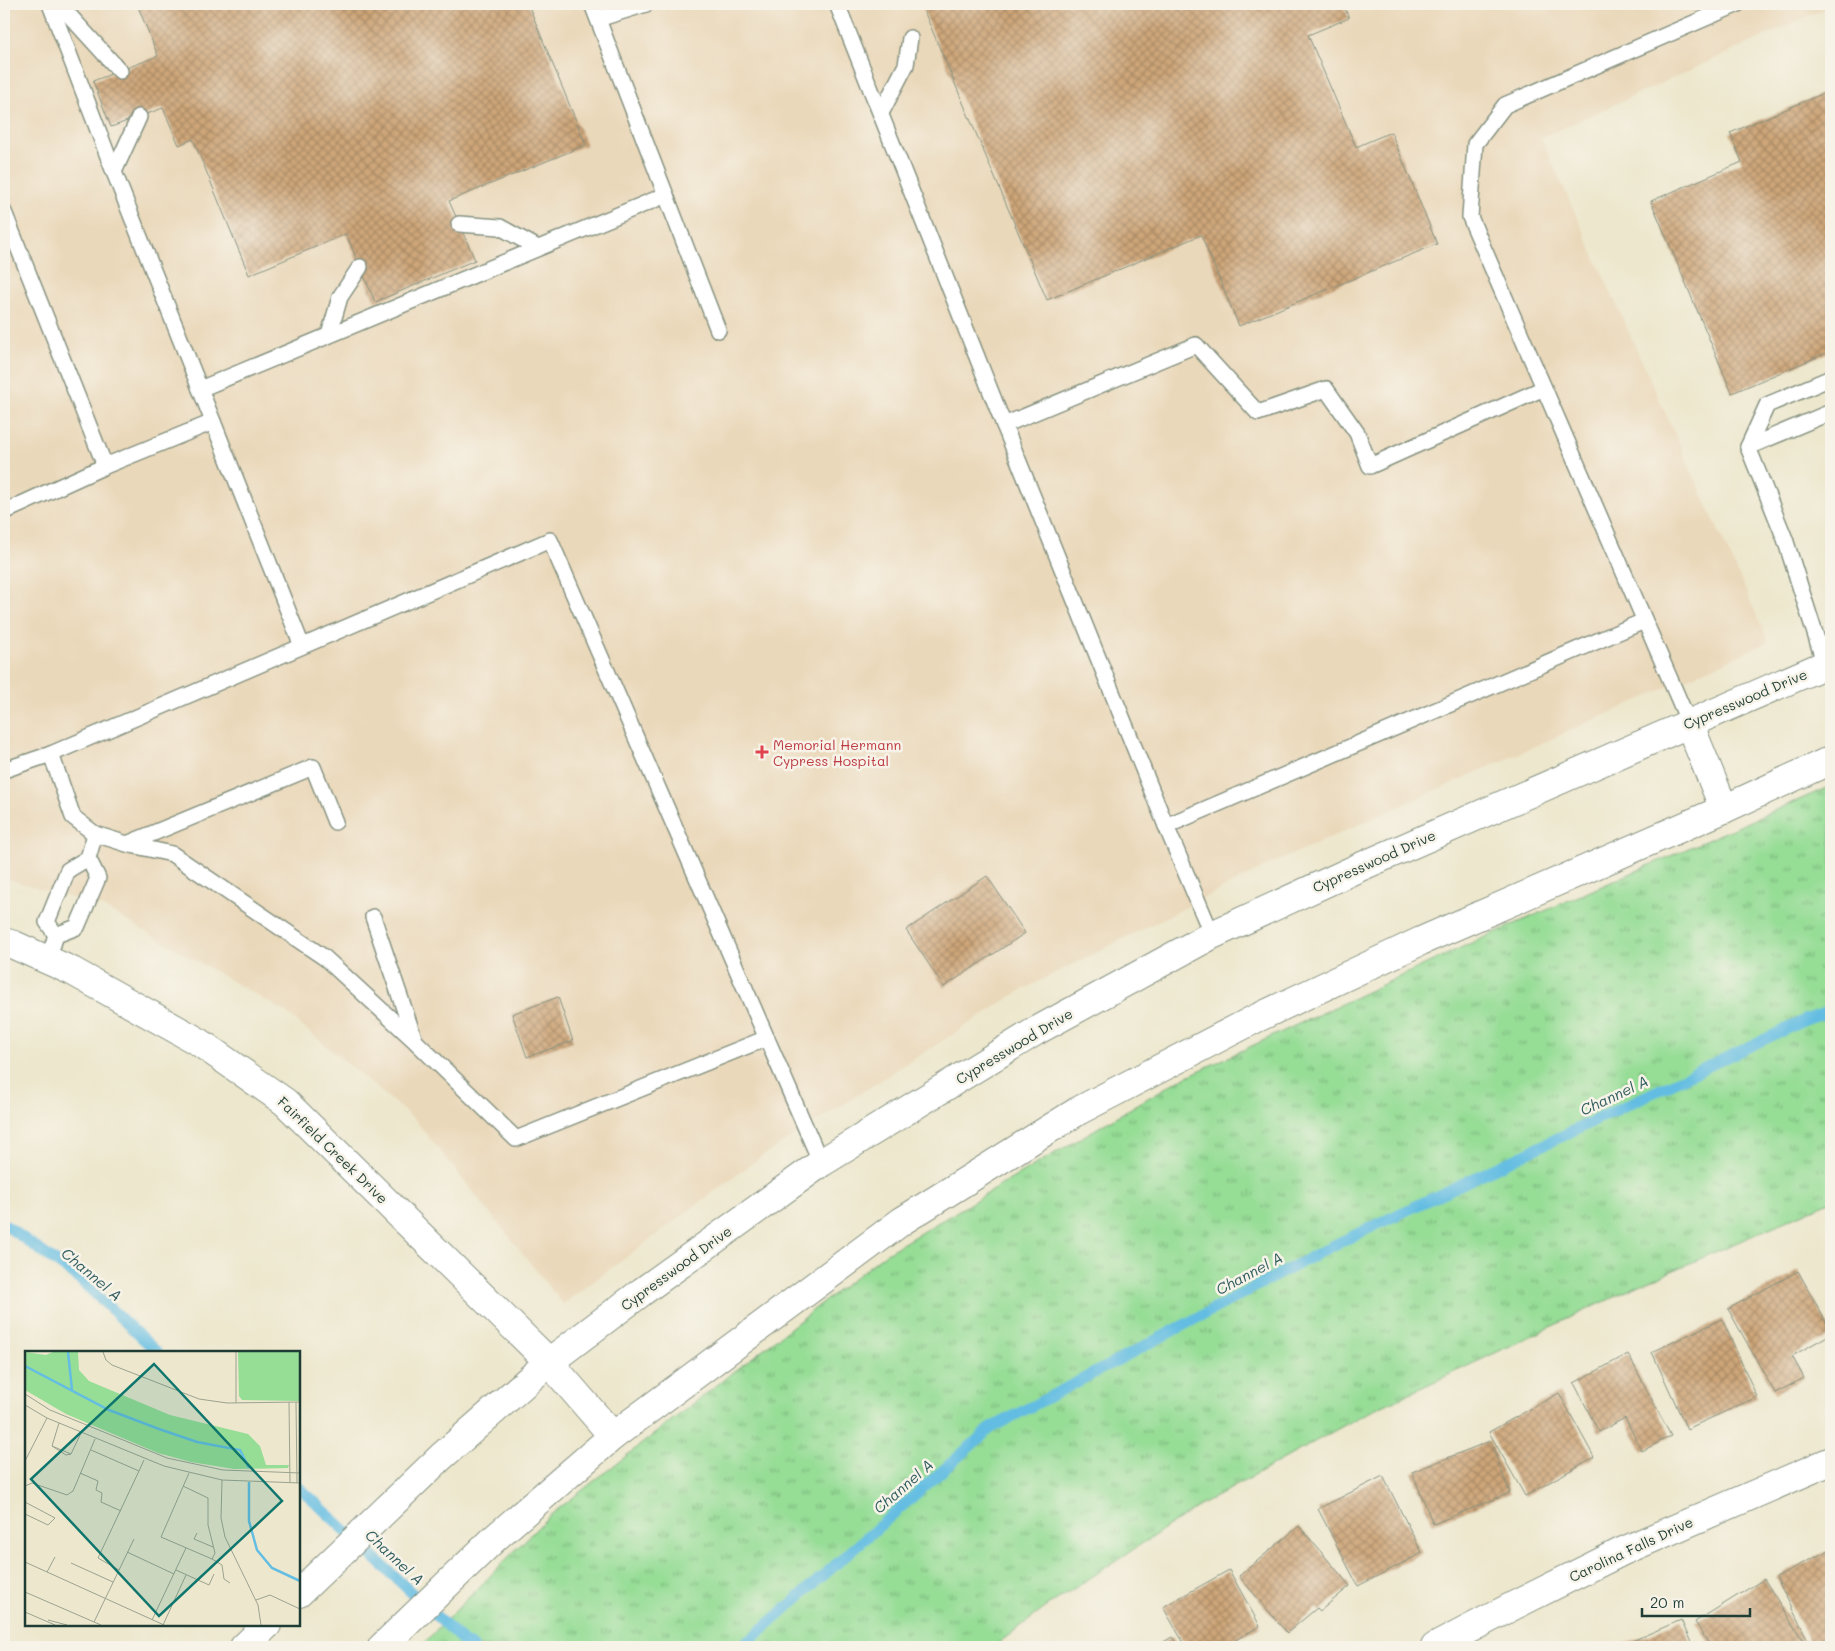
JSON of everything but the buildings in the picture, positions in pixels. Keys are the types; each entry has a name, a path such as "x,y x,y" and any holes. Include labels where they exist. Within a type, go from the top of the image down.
{"main road":[{"name":"Cypresswood Drive","path":"300,1593 442,1457 549,1362 643,1291 822,1163 1036,1031 1212,935 1360,867 1828,663"},
{"path":"1689,723 1724,809"},
{"path":"382,1647 495,1538 613,1436 902,1221 1078,1112 1255,1019 1395,953 1831,760"},
{"name":"Fairfield Creek Drive","path":"4,942 52,948 126,1000 199,1042 285,1102 549,1362 613,1436"},
{"name":"Carolina Falls Drive","path":"1435,1647 1621,1552 1831,1461"},
{"path":"244,1647 265,1626"}],"lane":[{"path":"50,4 114,172 302,646"},
{"path":"59,4 120,71"},
{"path":"592,4 718,330"},
{"path":"598,19 646,4"},
{"path":"838,4 1004,425 1212,935"},
{"path":"1689,723 1470,217 1475,144 1505,105 1738,4"},
{"path":"881,113 906,64 910,38"},
{"path":"114,172 139,117"},
{"path":"200,389 666,195"},
{"path":"4,212 106,466"},
{"path":"459,224 500,227 538,248"},
{"path":"329,335 340,297 360,268"},
{"path":"1004,425 1196,345 1258,413 1326,389 1357,433 1370,466 1544,388"},
{"path":"1828,663 1785,539 1748,447 1767,405 1831,378"},
{"path":"1748,447 1831,412"},
{"path":"4,512 106,466 213,422"},
{"path":"4,770 52,754 550,540 822,1163"},
{"path":"1166,826 1644,620"},
{"path":"52,754 73,817 95,834 127,844 172,854 326,958 516,1139 767,1038"},
{"path":"127,844 313,767 335,822"},
{"path":"88,858 98,878 77,927 52,948 47,922 68,870 88,858 95,834"},
{"path":"373,917 415,1041"}],"shaded area":[{"name":"Memorial Hermann Cypress Hospital","path":"4,4 1831,4 1831,6 1541,138 1769,642 1273,863 1020,991 761,1157 563,1304 415,1120 284,1011 103,907 4,878"}],"green space":[{"path":"1831,786 1831,1201 1631,1289 1359,1417 1196,1508 1052,1603 993,1647 420,1647 548,1517 885,1254 1175,1082 1469,944"}],"waterway":[{"name":"Channel A","path":"736,1647 750,1640 991,1428 1332,1246 1805,1020 1831,1011"},
{"name":"Channel A","path":"4,1224 78,1278 156,1351"},
{"name":"Channel A","path":"300,1488 464,1642 473,1647"}],"place":[{"name":"Memorial Hermann Cypress Hospital","path":"762,752"}]}
